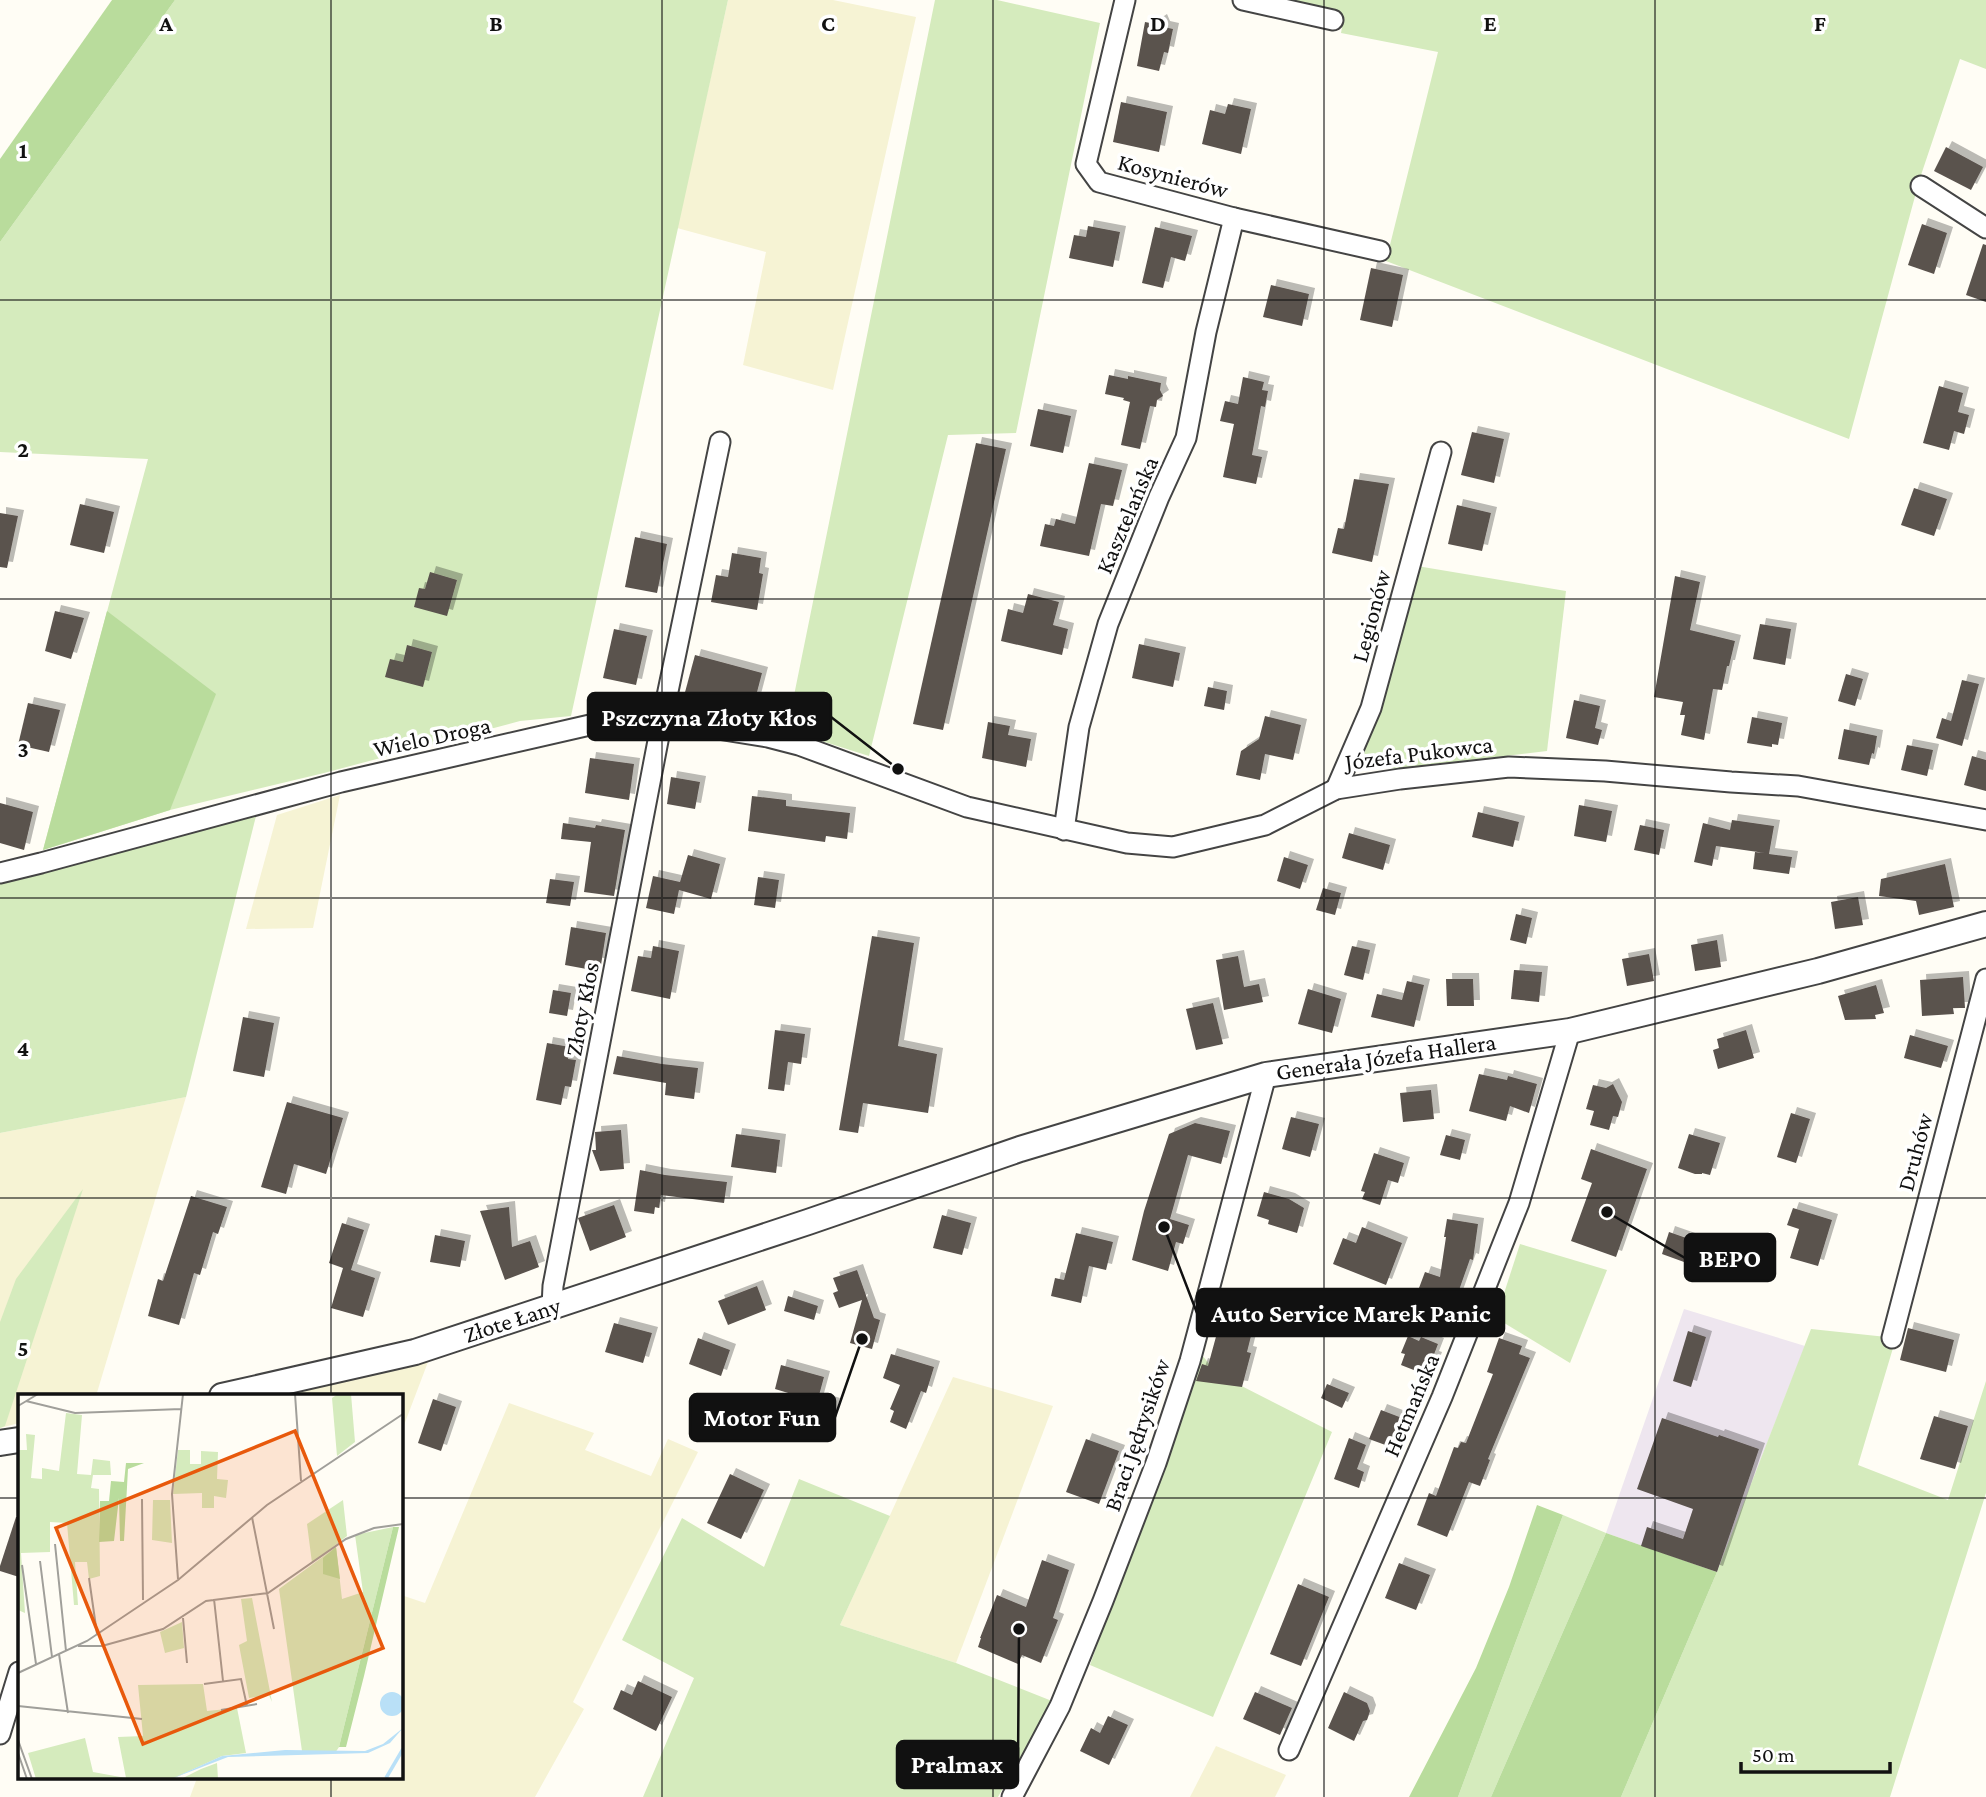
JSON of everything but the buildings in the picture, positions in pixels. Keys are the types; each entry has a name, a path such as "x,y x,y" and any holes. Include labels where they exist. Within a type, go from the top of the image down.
{"street":[{"name":"Kosynierów","path":"1125,0 1086,164 1098,182 1234,218 1380,251"},
{"path":"1243,0 1334,20"},
{"path":"1921,186 1986,228"},
{"name":"Kasztelańska","path":"1064,830 1079,727 1108,624 1186,438 1206,332 1234,218"},
{"name":"Złoty Kłos","path":"552,1307 553,1286 662,720 720,442"},
{"name":"Legionów","path":"1336,789 1371,708 1441,452"},
{"name":"Wielo Droga","path":"0,873 341,782 603,723 662,720 768,737 799,745 876,773"},
{"name":"Józefa Pukowca","path":"876,773 967,807 1127,843 1174,847 1265,825 1336,789 1509,766 1798,786 1986,820"},
{"name":"Generała Józefa Hallera","path":"796,1226 1020,1149 1266,1074 1570,1031 1818,971 1986,924"},
{"name":"Druhów","path":"1892,1338 1986,979"},
{"name":"Hetmańska","path":"1289,1750 1442,1397 1514,1215 1570,1031"},
{"name":"Braci Jędrysików","path":"1012,1797 1060,1706 1156,1463 1190,1361 1266,1074"},
{"name":"Złote Łany","path":"231,1394 415,1352 796,1226"},
{"path":"0,1443 18,1440"},
{"path":"0,1734 18,1675"}],"shaded area":[{"path":"728,0 833,0 916,17 833,390 743,365 766,252 677,228"},
{"path":"340,795 313,928 246,929 277,815"},
{"path":"186,1097 97,1394 18,1394 18,1423 0,1428 0,1133"},
{"path":"1684,1309 1805,1346 1717,1572 1606,1533"},
{"path":"428,1362 402,1430 402,1394 261,1394"},
{"path":"953,1377 1053,1406 956,1663 840,1625"},
{"path":"509,1403 594,1433 585,1450 651,1476 668,1439 698,1452 573,1702 584,1709 535,1797 190,1797 196,1780 402,1780 402,1595 425,1603"},
{"path":"1216,1746 1286,1775 1275,1797 1190,1797"}],"green space":[{"path":"112,0 175,0 0,242 0,159"},
{"path":"175,0 728,0 571,716 520,721 170,810 43,850 148,459 0,452 0,242"},
{"path":"935,0 997,0 1100,23 1016,433 948,435 869,756 787,730"},
{"path":"1267,0 1986,0 1986,69 1960,59 1920,178 1849,439 1386,261 1438,52 1341,33 1344,17"},
{"path":"1417,566 1566,591 1547,751 1398,769 1358,764"},
{"path":"107,611 216,694 170,810 43,850"},
{"path":"259,804 186,1097 0,1133 0,877"},
{"path":"83,1189 5,1426 0,1428 0,1322 16,1279"},
{"path":"1520,1244 1607,1270 1570,1363 1496,1318"},
{"path":"1811,1329 1896,1338 1858,1465 1948,1500 1986,1381 1986,1493 1890,1797 1621,1797 1717,1572"},
{"path":"1201,1354 1218,1374 1332,1432 1213,1717 1090,1665"},
{"path":"799,1479 890,1516 840,1625 956,1663 1052,1701 998,1797 643,1797 694,1678 622,1640 682,1518 764,1567"},
{"path":"1537,1505 1563,1515 1458,1797 1409,1797 1476,1668 1509,1587"},
{"path":"1563,1515 1606,1533 1491,1797 1458,1797"},
{"path":"1606,1533 1717,1572 1621,1797 1491,1797"}],"place":[{"name":"Pszczyna Złoty Kłos","path":"898,769"},
{"name":"BEPO","path":"1607,1212"},
{"name":"Auto Service Marek Panic","path":"1164,1227"},
{"name":"Motor Fun","path":"862,1339"},
{"name":"Pralmax","path":"1019,1629"}]}
